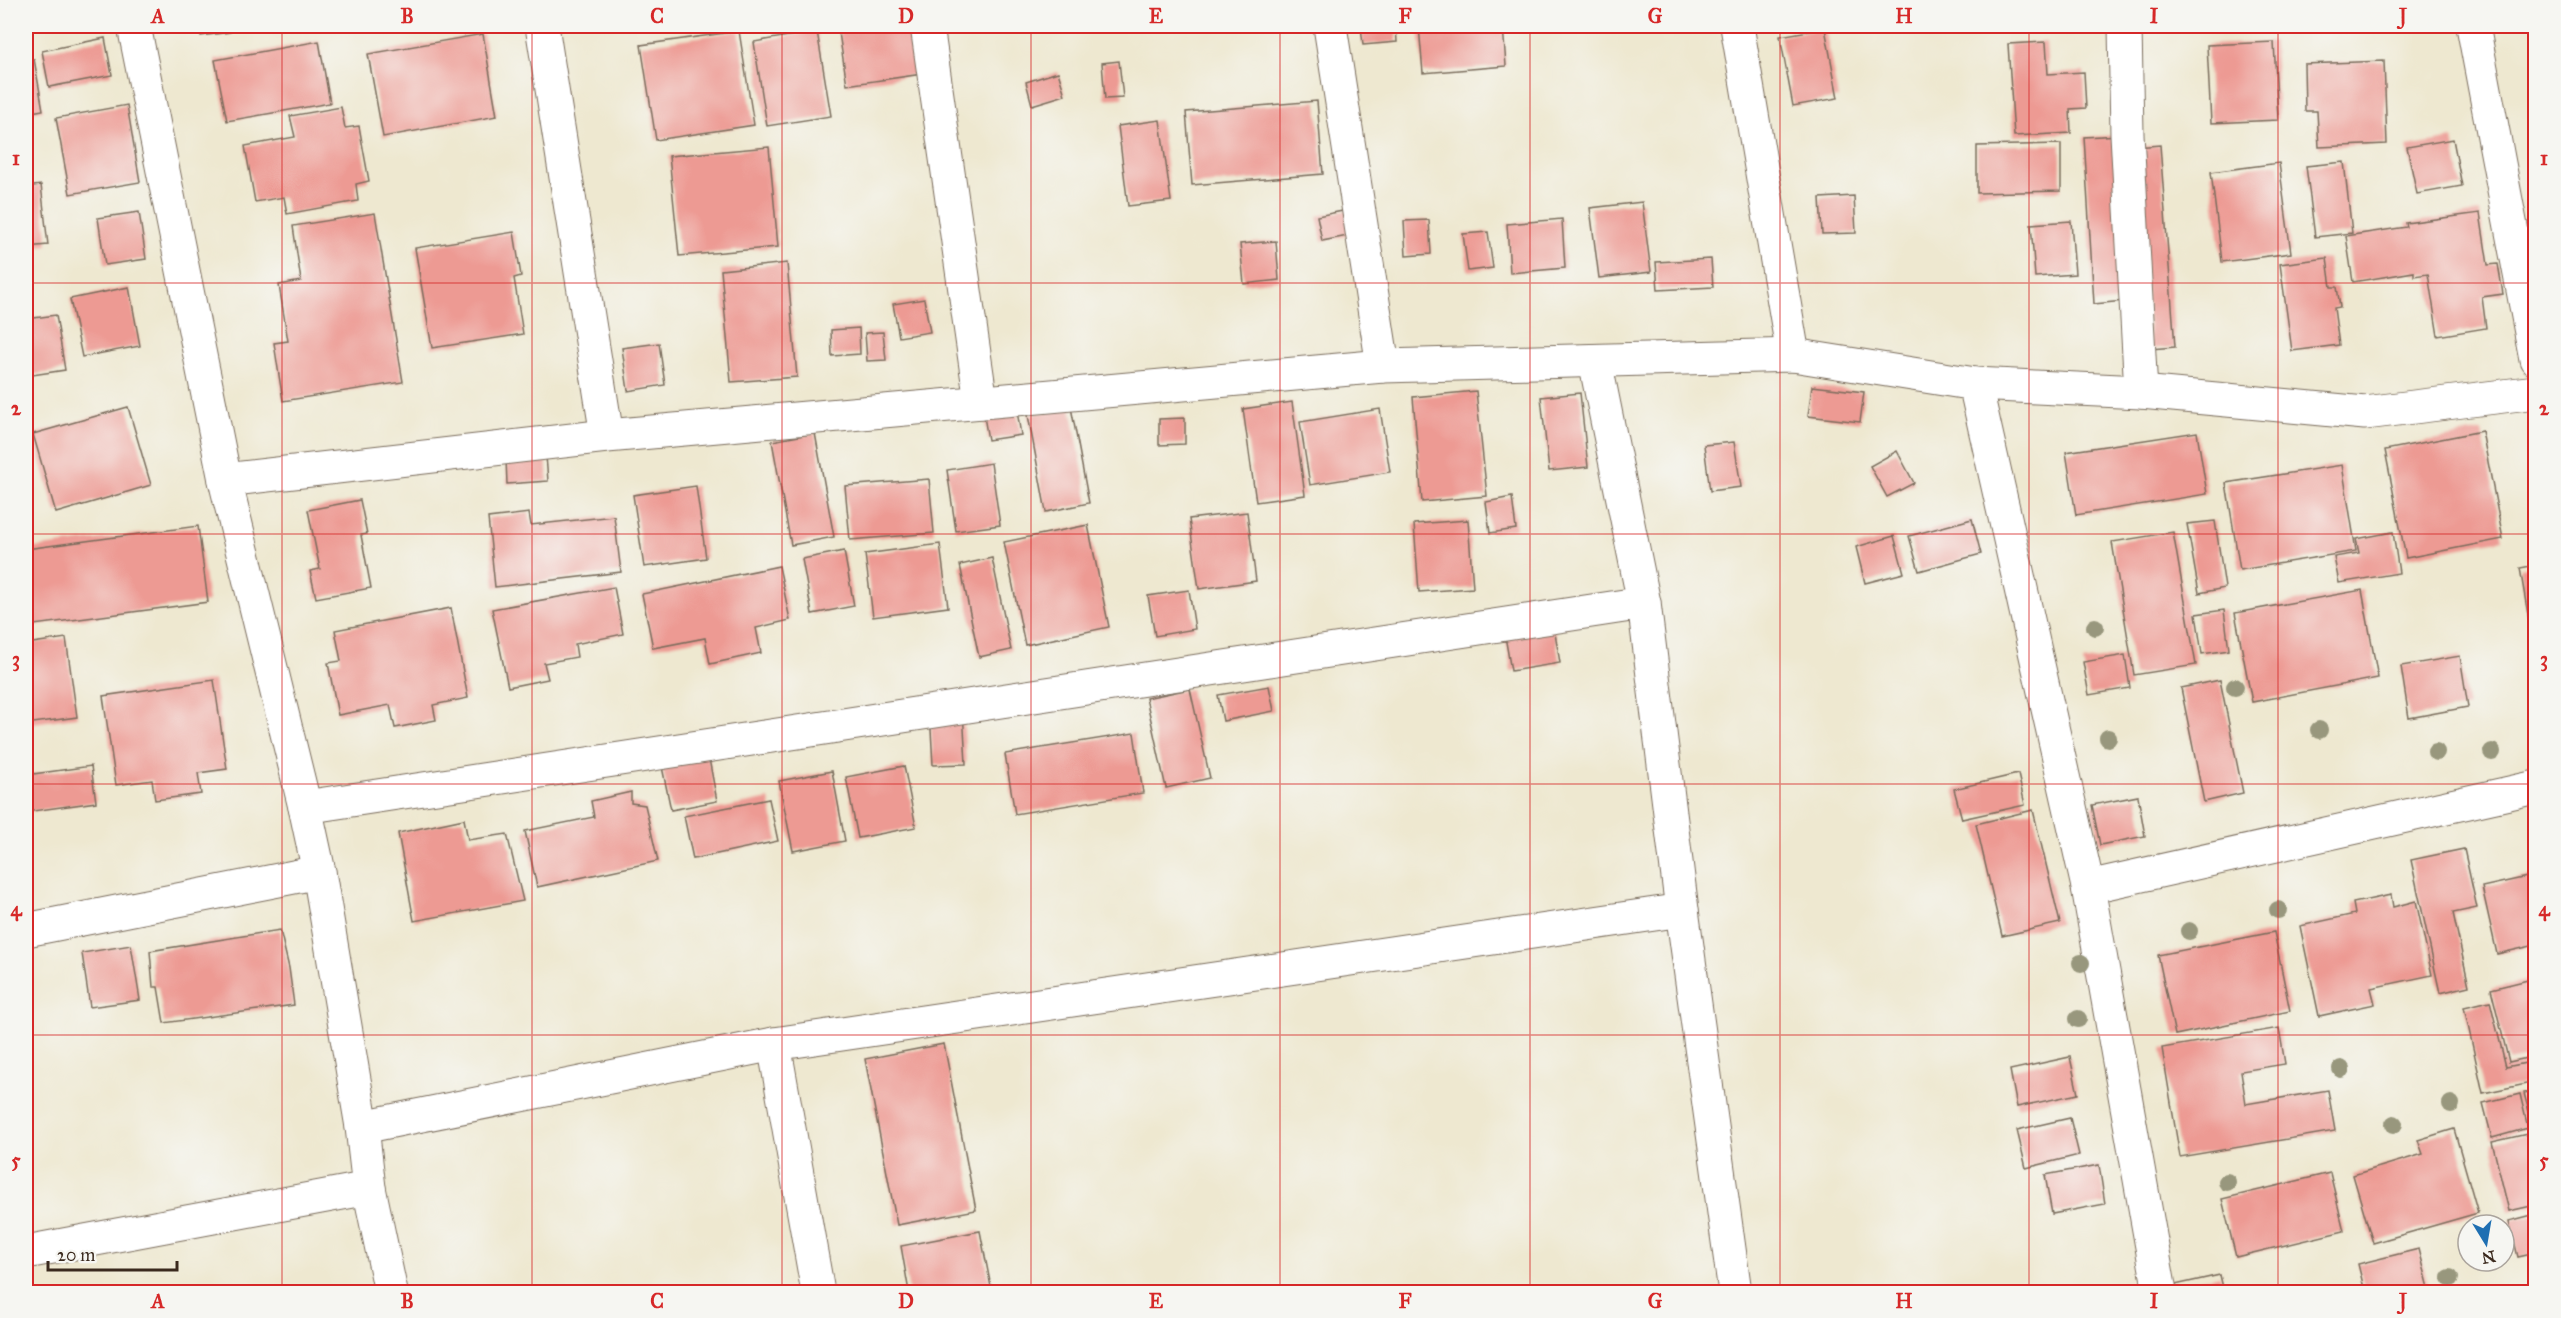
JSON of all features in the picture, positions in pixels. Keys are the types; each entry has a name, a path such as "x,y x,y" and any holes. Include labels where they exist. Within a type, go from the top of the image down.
{"street":[{"path":"134,26 225,480 319,872 362,1127 369,1188 391,1293"},
{"path":"542,26 607,436"},
{"path":"927,26 981,402"},
{"path":"1330,26 1383,366"},
{"path":"1737,26 1793,355"},
{"path":"2125,26 2127,134 2141,392"},
{"path":"2473,26 2535,359"},
{"path":"225,480 607,436 1383,366 1793,355 1975,384 2141,392 2365,413 2535,392"},
{"path":"1594,361 1644,603 1682,910 1736,1293"},
{"path":"1975,384 2088,887 2160,1293"},
{"path":"305,807 1644,603"},
{"path":"2088,887 2535,787"},
{"path":"26,930 319,872"},
{"path":"362,1127 774,1044 1682,910"},
{"path":"774,1044 818,1293"},
{"path":"26,1252 369,1188"}],"building":[{"path":"200,26 229,26 230,32 201,36"},
{"path":"838,26 915,26 922,74 847,85"},
{"path":"1361,26 1396,26 1397,42 1363,45"},
{"path":"1419,26 1503,26 1506,66 1423,73"},
{"path":"1825,28 1838,98 1793,106 1780,36"},
{"path":"739,31 754,125 656,140 641,45"},
{"path":"817,31 831,116 767,126 754,42"},
{"path":"483,34 497,116 383,137 368,54"},
{"path":"105,38 112,75 49,87 42,51"},
{"path":"319,41 330,103 227,121 215,60"},
{"path":"2046,42 2048,74 2084,72 2086,108 2070,109 2071,133 2014,136 2008,44"},
{"path":"2274,42 2278,120 2211,123 2207,45"},
{"path":"34,59 43,110 26,113 26,60"},
{"path":"1119,61 1123,98 1105,99 1102,63"},
{"path":"2384,61 2387,144 2319,147 2317,111 2305,111 2304,64"},
{"path":"1058,72 1065,95 1032,105 1026,82"},
{"path":"1317,101 1323,174 1192,185 1186,112"},
{"path":"127,105 140,182 70,194 56,118"},
{"path":"341,107 345,128 359,126 369,181 356,184 358,201 287,214 284,197 255,202 245,146 295,137 290,116"},
{"path":"1160,120 1171,201 1128,206 1118,126"},
{"path":"2120,135 2124,301 2094,304 2084,137"},
{"path":"2453,139 2462,186 2417,194 2407,147"},
{"path":"2061,144 2061,191 1977,193 1977,146"},
{"path":"2160,145 2175,347 2150,349 2136,147"},
{"path":"769,147 778,247 679,256 669,156"},
{"path":"2344,162 2352,233 2315,237 2306,166"},
{"path":"2279,163 2291,253 2222,262 2211,172"},
{"path":"41,185 48,245 26,247 26,187"},
{"path":"1854,196 1856,233 1822,234 1820,198"},
{"path":"1642,202 1651,272 1599,278 1590,208"},
{"path":"1348,210 1353,235 1322,241 1317,216"},
{"path":"139,212 146,259 105,265 98,218"},
{"path":"375,213 403,382 283,401 274,343 288,341 279,285 301,281 293,226"},
{"path":"2480,213 2488,265 2498,264 2503,294 2482,297 2486,328 2438,336 2428,274 2414,276 2414,272 2353,282 2346,236 2407,227 2406,223"},
{"path":"1562,219 1565,268 1510,273 1507,224"},
{"path":"1429,220 1431,254 1406,256 1404,221"},
{"path":"2071,221 2075,274 2035,277 2031,224"},
{"path":"514,232 521,276 514,278 523,334 432,348 415,248"},
{"path":"1488,232 1493,268 1468,271 1463,234"},
{"path":"1276,241 1279,280 1244,284 1240,244"},
{"path":"2327,258 2331,287 2337,287 2340,307 2334,308 2339,345 2292,351 2280,264"},
{"path":"1711,259 1713,287 1658,290 1656,262"},
{"path":"787,263 797,377 731,382 721,270"},
{"path":"129,287 140,346 82,357 70,299"},
{"path":"924,299 930,332 899,337 893,304"},
{"path":"56,315 65,370 26,376 26,319"},
{"path":"859,328 860,354 832,356 831,330"},
{"path":"883,332 886,360 867,361 865,333"},
{"path":"659,343 665,385 628,391 622,348"},
{"path":"1812,386 1864,392 1860,422 1808,416"},
{"path":"1476,391 1487,496 1422,502 1413,397"},
{"path":"1580,393 1588,467 1549,471 1541,397"},
{"path":"1292,402 1305,495 1256,502 1243,409"},
{"path":"1016,405 1021,435 988,440 983,410"},
{"path":"128,407 151,485 56,513 33,434"},
{"path":"1071,407 1089,503 1046,512 1028,415"},
{"path":"1380,409 1390,472 1310,485 1300,422"},
{"path":"1185,418 1185,444 1159,445 1159,419"},
{"path":"2482,431 2503,539 2406,558 2385,450"},
{"path":"2197,432 2207,494 2076,515 2066,452"},
{"path":"815,433 834,537 791,545 772,441"},
{"path":"1734,442 1741,487 1710,491 1704,445"},
{"path":"1897,451 1914,483 1887,497 1870,466"},
{"path":"546,456 548,481 507,484 506,459"},
{"path":"991,463 1000,525 956,531 947,470"},
{"path":"2342,465 2356,551 2240,570 2226,483"},
{"path":"929,479 934,533 850,540 845,486"},
{"path":"696,486 706,558 644,567 633,495"},
{"path":"1512,497 1516,529 1490,533 1486,502"},
{"path":"360,500 367,534 361,535 371,588 316,598 310,571 320,569 308,510"},
{"path":"1247,512 1256,581 1199,589 1189,519"},
{"path":"529,513 531,525 614,516 621,572 495,587 488,518"},
{"path":"1972,519 1981,554 1919,571 1909,536"},
{"path":"1468,520 1473,588 1419,592 1414,524"},
{"path":"2215,521 2225,588 2199,593 2187,524"},
{"path":"1088,525 1109,627 1025,645 1004,542"},
{"path":"198,526 208,602 34,625 26,549"},
{"path":"2173,532 2196,665 2134,675 2112,542"},
{"path":"2393,532 2399,573 2339,583 2334,557 2359,553 2356,539"},
{"path":"1894,536 1904,573 1865,583 1856,547"},
{"path":"940,544 948,607 873,617 865,554"},
{"path":"844,551 854,606 812,614 802,559"},
{"path":"992,558 1011,650 979,657 960,565"},
{"path":"2536,565 2536,650 2534,650 2520,568"},
{"path":"779,566 790,620 756,628 761,653 710,664 705,638 653,648 642,594"},
{"path":"614,587 623,634 575,644 577,657 544,663 548,679 508,687 492,609"},
{"path":"1189,590 1195,629 1155,636 1148,596"},
{"path":"2362,590 2378,678 2252,702 2235,613"},
{"path":"451,608 468,698 433,705 436,720 395,728 390,705 338,715 328,663 341,661 335,630"},
{"path":"2224,610 2229,650 2202,654 2196,614"},
{"path":"1554,627 1560,663 1511,671 1505,636"},
{"path":"66,638 77,717 26,724 26,644"},
{"path":"2125,655 2130,688 2089,695 2083,662"},
{"path":"2460,656 2468,707 2409,718 2401,666"},
{"path":"214,680 227,769 198,773 201,794 155,800 152,780 116,785 103,696"},
{"path":"2220,680 2243,793 2204,802 2181,688"},
{"path":"1269,686 1274,711 1223,721 1218,695"},
{"path":"1190,689 1210,778 1166,788 1146,698"},
{"path":"963,710 966,764 933,765 930,712"},
{"path":"1134,733 1143,793 1015,814 1005,754"},
{"path":"707,748 717,801 671,810 660,757"},
{"path":"91,766 96,802 26,812 26,775"},
{"path":"904,766 916,827 858,838 846,777"},
{"path":"832,771 845,841 793,851 779,781"},
{"path":"2018,774 2025,805 1962,819 1954,789"},
{"path":"631,792 631,803 645,805 658,861 537,887 525,831 594,817 591,801"},
{"path":"2138,796 2145,836 2100,845 2092,805"},
{"path":"769,799 778,841 693,859 684,816"},
{"path":"2033,810 2060,923 2002,936 1976,824"},
{"path":"464,819 468,840 507,834 523,901 414,921 398,833"},
{"path":"2464,849 2477,908 2453,913 2469,986 2440,993 2411,860"},
{"path":"2536,875 2536,945 2497,954 2482,887"},
{"path":"2391,895 2393,907 2416,901 2432,975 2371,988 2375,1004 2319,1016 2300,926 2355,914 2353,903"},
{"path":"280,930 289,968 294,1005 164,1023 158,987 153,987 150,951"},
{"path":"2274,932 2290,1011 2175,1035 2158,955"},
{"path":"131,945 140,1000 90,1007 82,953"},
{"path":"2536,978 2536,1056 2509,1062 2491,989"},
{"path":"2490,1001 2506,1067 2536,1061 2536,1082 2483,1093 2464,1007"},
{"path":"2279,1028 2285,1064 2241,1071 2246,1104 2328,1090 2335,1131 2180,1157 2162,1048"},
{"path":"944,1044 976,1210 897,1225 865,1059"},
{"path":"2070,1057 2078,1094 2017,1107 2010,1070"},
{"path":"2536,1091 2536,1119 2531,1120 2524,1093"},
{"path":"2520,1094 2528,1128 2492,1138 2483,1103"},
{"path":"2070,1118 2079,1155 2026,1168 2017,1130"},
{"path":"2454,1129 2478,1213 2456,1213 2456,1219 2373,1243 2353,1175 2423,1154 2418,1140"},
{"path":"2536,1132 2536,1205 2509,1211 2492,1142"},
{"path":"2099,1165 2105,1204 2052,1214 2045,1175"},
{"path":"2330,1173 2344,1231 2236,1257 2222,1199"},
{"path":"2536,1214 2536,1253 2518,1257 2516,1219"},
{"path":"980,1231 992,1292 909,1292 901,1246"},
{"path":"2419,1249 2430,1292 2365,1292 2358,1264"},
{"path":"2220,1275 2224,1292 2177,1292 2175,1285"}]}
